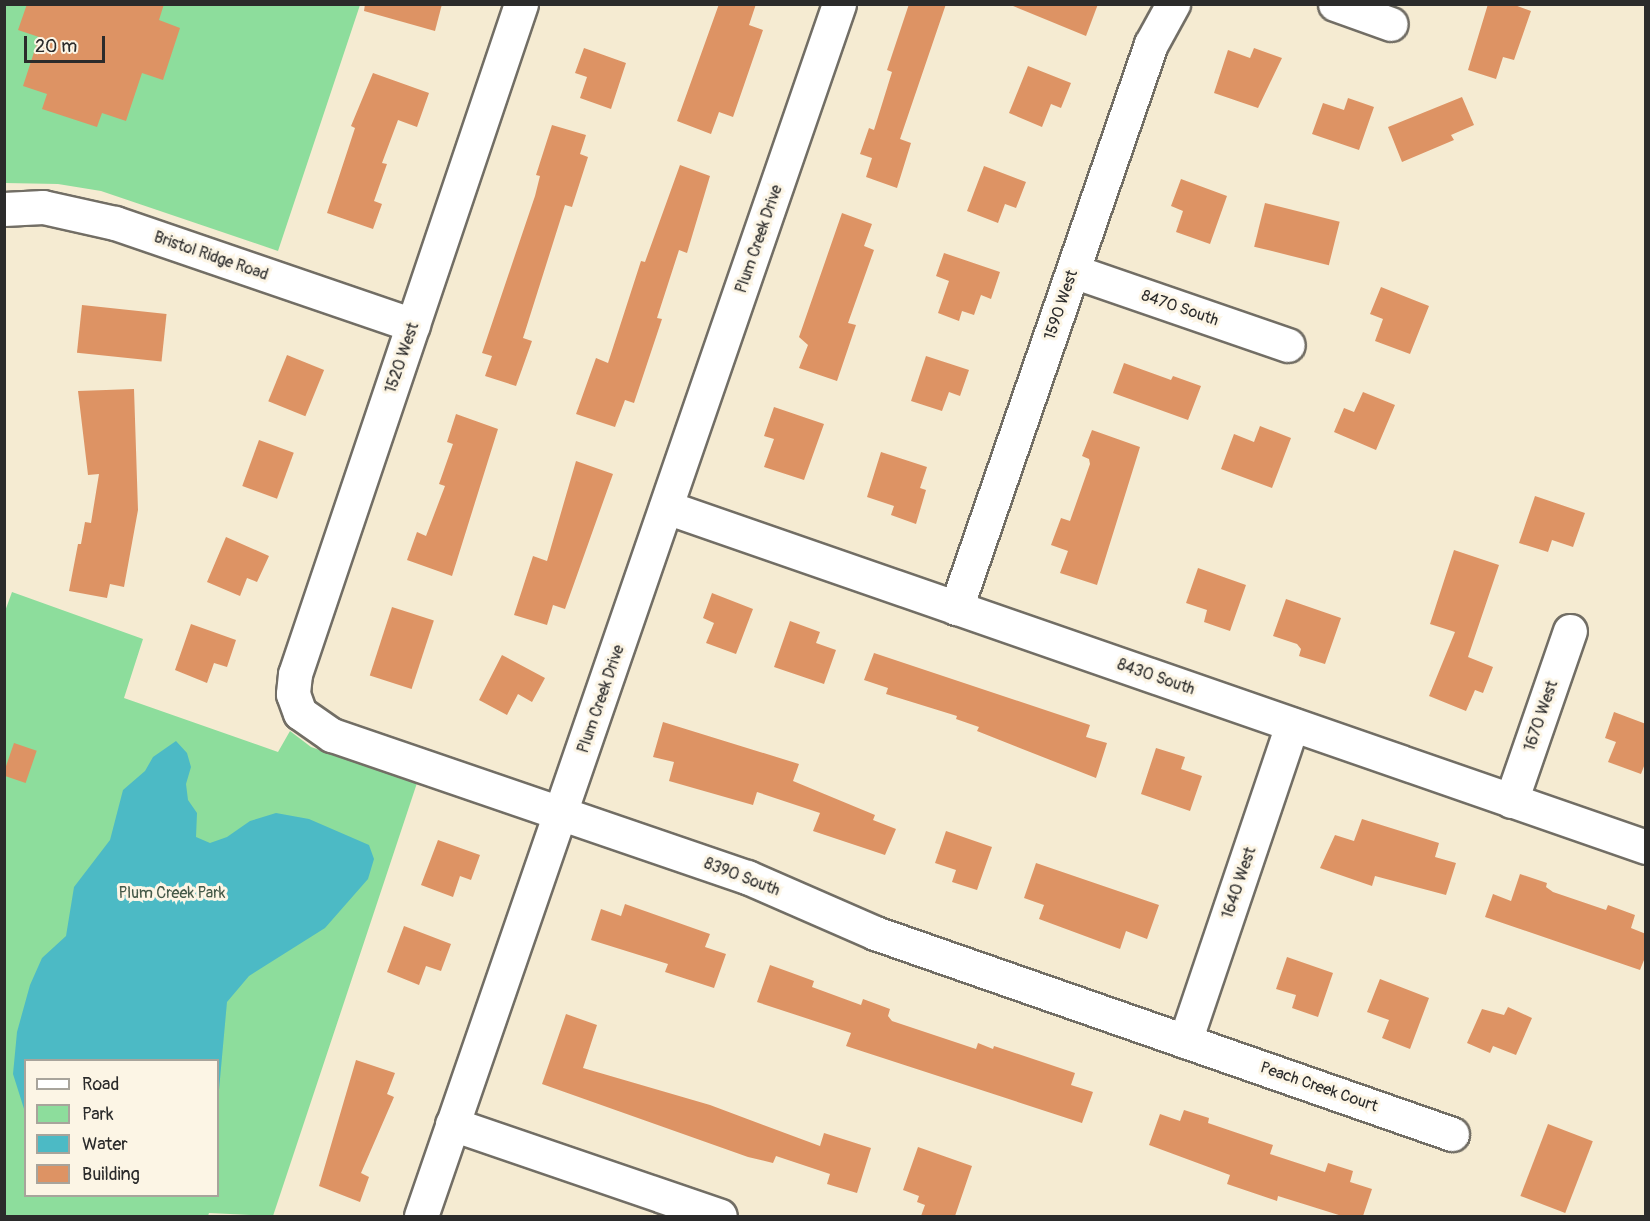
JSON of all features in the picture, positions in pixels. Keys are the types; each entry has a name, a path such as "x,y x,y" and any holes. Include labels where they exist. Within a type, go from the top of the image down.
{"street":[{"name":"1520 West","path":"300,713 293,694 295,674 521,4"},
{"name":"Plum Creek Drive","path":"421,1216 562,813 839,4"},
{"name":"1590 West","path":"956,608 1151,44 1173,4"},
{"path":"1335,4 1391,24"},
{"name":"Bristol Ridge Road","path":"4,209 43,207 115,223 413,325"},
{"name":"8470 South","path":"1073,271 1288,345"},
{"name":"8430 South","path":"666,507 1646,847"},
{"name":"1670 West","path":"1512,801 1570,631"},
{"name":"8390 South","path":"300,713 332,735 747,877 875,933 1185,1041"},
{"name":"1640 West","path":"1185,1041 1292,725"},
{"name":"Peach Creek Court","path":"1185,1041 1452,1134"},
{"path":"452,1124 720,1216"}],"green space":[{"path":"5,5 360,5 278,251 101,191 58,184 5,183"},
{"name":"Plum Creek Park","path":"12,592 143,639 124,698 278,752 290,731 311,747 417,783 273,1216 209,1213 208,1216 5,1216 4,614"}],"water":[{"path":"176,741 187,753 191,767 186,784 188,800 197,813 196,837 210,843 227,837 250,821 276,813 309,819 369,845 374,859 368,879 325,928 249,976 227,1002 219,1090 219,1059 24,1059 24,1109 13,1074 17,1032 30,985 42,958 66,936 74,887 110,840 123,790 145,771 153,757"}],"building":[{"path":"27,4 164,4 159,20 180,28 163,80 142,73 126,121 102,113 97,127 42,109 47,94 23,86 39,37 18,30"},
{"path":"365,4 442,4 435,31 364,11"},
{"path":"719,4 756,4 749,25 763,30 733,117 719,112 711,134 677,121"},
{"path":"909,4 946,4 900,139 911,143 897,188 866,177 872,158 860,154 869,128 874,130 892,72 887,70"},
{"path":"1008,4 1098,4 1086,36"},
{"path":"1488,4 1512,4 1531,11 1514,60 1503,57 1496,79 1468,70"},
{"path":"584,48 626,63 611,109 580,98 587,77 575,73"},
{"path":"1254,48 1282,58 1258,108 1214,93 1228,50 1250,58"},
{"path":"1028,66 1071,83 1061,108 1051,104 1042,127 1009,113"},
{"path":"373,73 429,93 417,127 398,120 382,163 387,164 374,201 382,204 373,229 327,213 355,128 351,126"},
{"path":"1462,97 1474,125 1451,135 1454,140 1402,162 1388,127"},
{"path":"1348,98 1374,107 1359,150 1312,134 1323,103 1344,110"},
{"path":"552,125 586,135 580,154 588,157 572,207 565,205 523,338 532,341 516,386 485,376 492,356 482,353 535,196 540,176 536,175"},
{"path":"680,165 710,176 687,253 679,250 657,318 662,319 634,403 625,400 615,427 576,414 596,358 608,363 641,261 645,262"},
{"path":"984,166 1026,182 1016,208 1005,204 998,223 967,211"},
{"path":"1181,179 1227,196 1210,244 1176,232 1183,211 1171,206"},
{"path":"1265,203 1340,222 1329,265 1254,247"},
{"path":"842,213 872,224 864,246 874,250 848,323 856,325 837,381 799,368 808,345 799,337"},
{"path":"944,253 1000,272 991,299 981,295 974,315 962,311 959,321 938,313 949,281 936,276"},
{"path":"1381,287 1429,306 1410,354 1375,341 1383,319 1370,314"},
{"path":"82,305 167,314 162,362 77,353"},
{"path":"287,355 324,370 305,416 268,401"},
{"path":"926,356 969,370 960,396 949,392 942,411 911,401"},
{"path":"1124,363 1171,380 1173,376 1201,386 1188,420 1113,393"},
{"path":"134,389 138,510 124,587 110,584 107,598 69,591 78,544 81,544 85,522 91,523 99,474 88,475 78,391"},
{"path":"1363,392 1395,405 1376,450 1334,432 1344,408 1354,412"},
{"path":"774,407 824,424 804,480 764,467 774,439 764,436"},
{"path":"456,414 498,429 452,576 407,560 417,532 426,536 445,486 439,484 453,444 447,442"},
{"path":"1260,426 1291,438 1272,488 1221,469 1234,434 1254,442"},
{"path":"1092,430 1140,447 1097,585 1060,573 1068,551 1051,545 1061,518 1070,521 1090,464 1089,459 1082,456"},
{"path":"259,440 294,453 277,499 242,486"},
{"path":"881,452 927,467 920,488 926,490 916,524 891,515 894,506 867,497"},
{"path":"576,461 613,474 565,609 553,605 547,625 514,615 533,556 547,561"},
{"path":"1535,496 1585,513 1573,547 1552,540 1548,552 1519,543"},
{"path":"226,537 269,556 257,582 247,578 240,596 207,582"},
{"path":"1454,550 1499,565 1468,657 1493,667 1483,693 1475,690 1466,711 1429,696 1455,632 1430,624"},
{"path":"1198,568 1246,585 1230,631 1204,622 1207,610 1186,603"},
{"path":"712,593 753,609 736,654 706,643 714,623 703,618"},
{"path":"1286,599 1341,618 1325,664 1299,656 1301,649 1297,644 1273,636"},
{"path":"392,607 434,621 412,689 370,675"},
{"path":"790,621 820,632 816,643 836,650 824,684 774,667"},
{"path":"191,624 236,640 227,667 214,663 207,683 175,670"},
{"path":"874,653 1090,725 1086,737 1107,743 1096,778 977,731 979,727 956,719 957,716 886,694 888,688 864,680"},
{"path":"502,655 545,678 532,702 518,694 507,715 479,700"},
{"path":"1614,712 1646,724 1646,761 1641,774 1608,762 1616,742 1605,738"},
{"path":"663,722 799,764 793,781 875,815 873,820 896,829 885,855 813,831 820,813 757,792 753,805 669,781 674,762 653,757"},
{"path":"14,743 37,751 26,783 4,776"},
{"path":"1156,748 1185,757 1181,769 1202,776 1190,811 1141,794"},
{"path":"1362,819 1439,843 1435,857 1456,863 1446,895 1375,876 1372,886 1320,868 1335,835 1354,841"},
{"path":"946,831 992,847 977,890 952,882 956,870 935,863"},
{"path":"438,840 480,855 471,880 460,876 453,897 421,885"},
{"path":"1036,863 1159,905 1147,939 1126,931 1120,949 1039,919 1044,905 1024,898"},
{"path":"1520,874 1547,883 1546,887 1553,892 1606,910 1608,905 1635,915 1631,928 1646,934 1646,955 1640,970 1485,917 1493,894 1511,901"},
{"path":"625,904 710,934 705,947 726,954 714,988 665,972 668,964 591,940 601,909 621,916"},
{"path":"404,926 451,944 441,971 426,966 419,985 387,972"},
{"path":"1287,957 1333,973 1318,1017 1292,1008 1296,995 1276,989"},
{"path":"770,965 814,981 812,987 861,1005 863,999 890,1009 888,1016 892,1021 976,1049 978,1043 993,1049 994,1046 1075,1073 1071,1085 1093,1092 1082,1123 846,1046 851,1033 757,1002"},
{"path":"1380,979 1429,998 1410,1049 1382,1038 1389,1020 1367,1012"},
{"path":"1508,1007 1532,1018 1516,1055 1493,1046 1490,1053 1467,1043 1482,1009 1504,1015"},
{"path":"566,1014 597,1025 583,1068 710,1105 820,1146 824,1133 871,1148 857,1193 827,1184 830,1174 776,1156 773,1163 748,1157 542,1084"},
{"path":"356,1060 395,1073 387,1094 394,1097 361,1173 369,1177 360,1202 319,1186"},
{"path":"1184,1110 1209,1118 1208,1123 1273,1145 1270,1154 1325,1172 1328,1163 1353,1171 1350,1182 1372,1189 1363,1216 1342,1216 1278,1196 1277,1201 1227,1184 1230,1175 1149,1145 1160,1114 1180,1121"},
{"path":"1548,1124 1593,1141 1565,1213 1520,1196"},
{"path":"918,1147 972,1166 955,1216 921,1216 925,1205 917,1202 919,1196 903,1190"}]}
